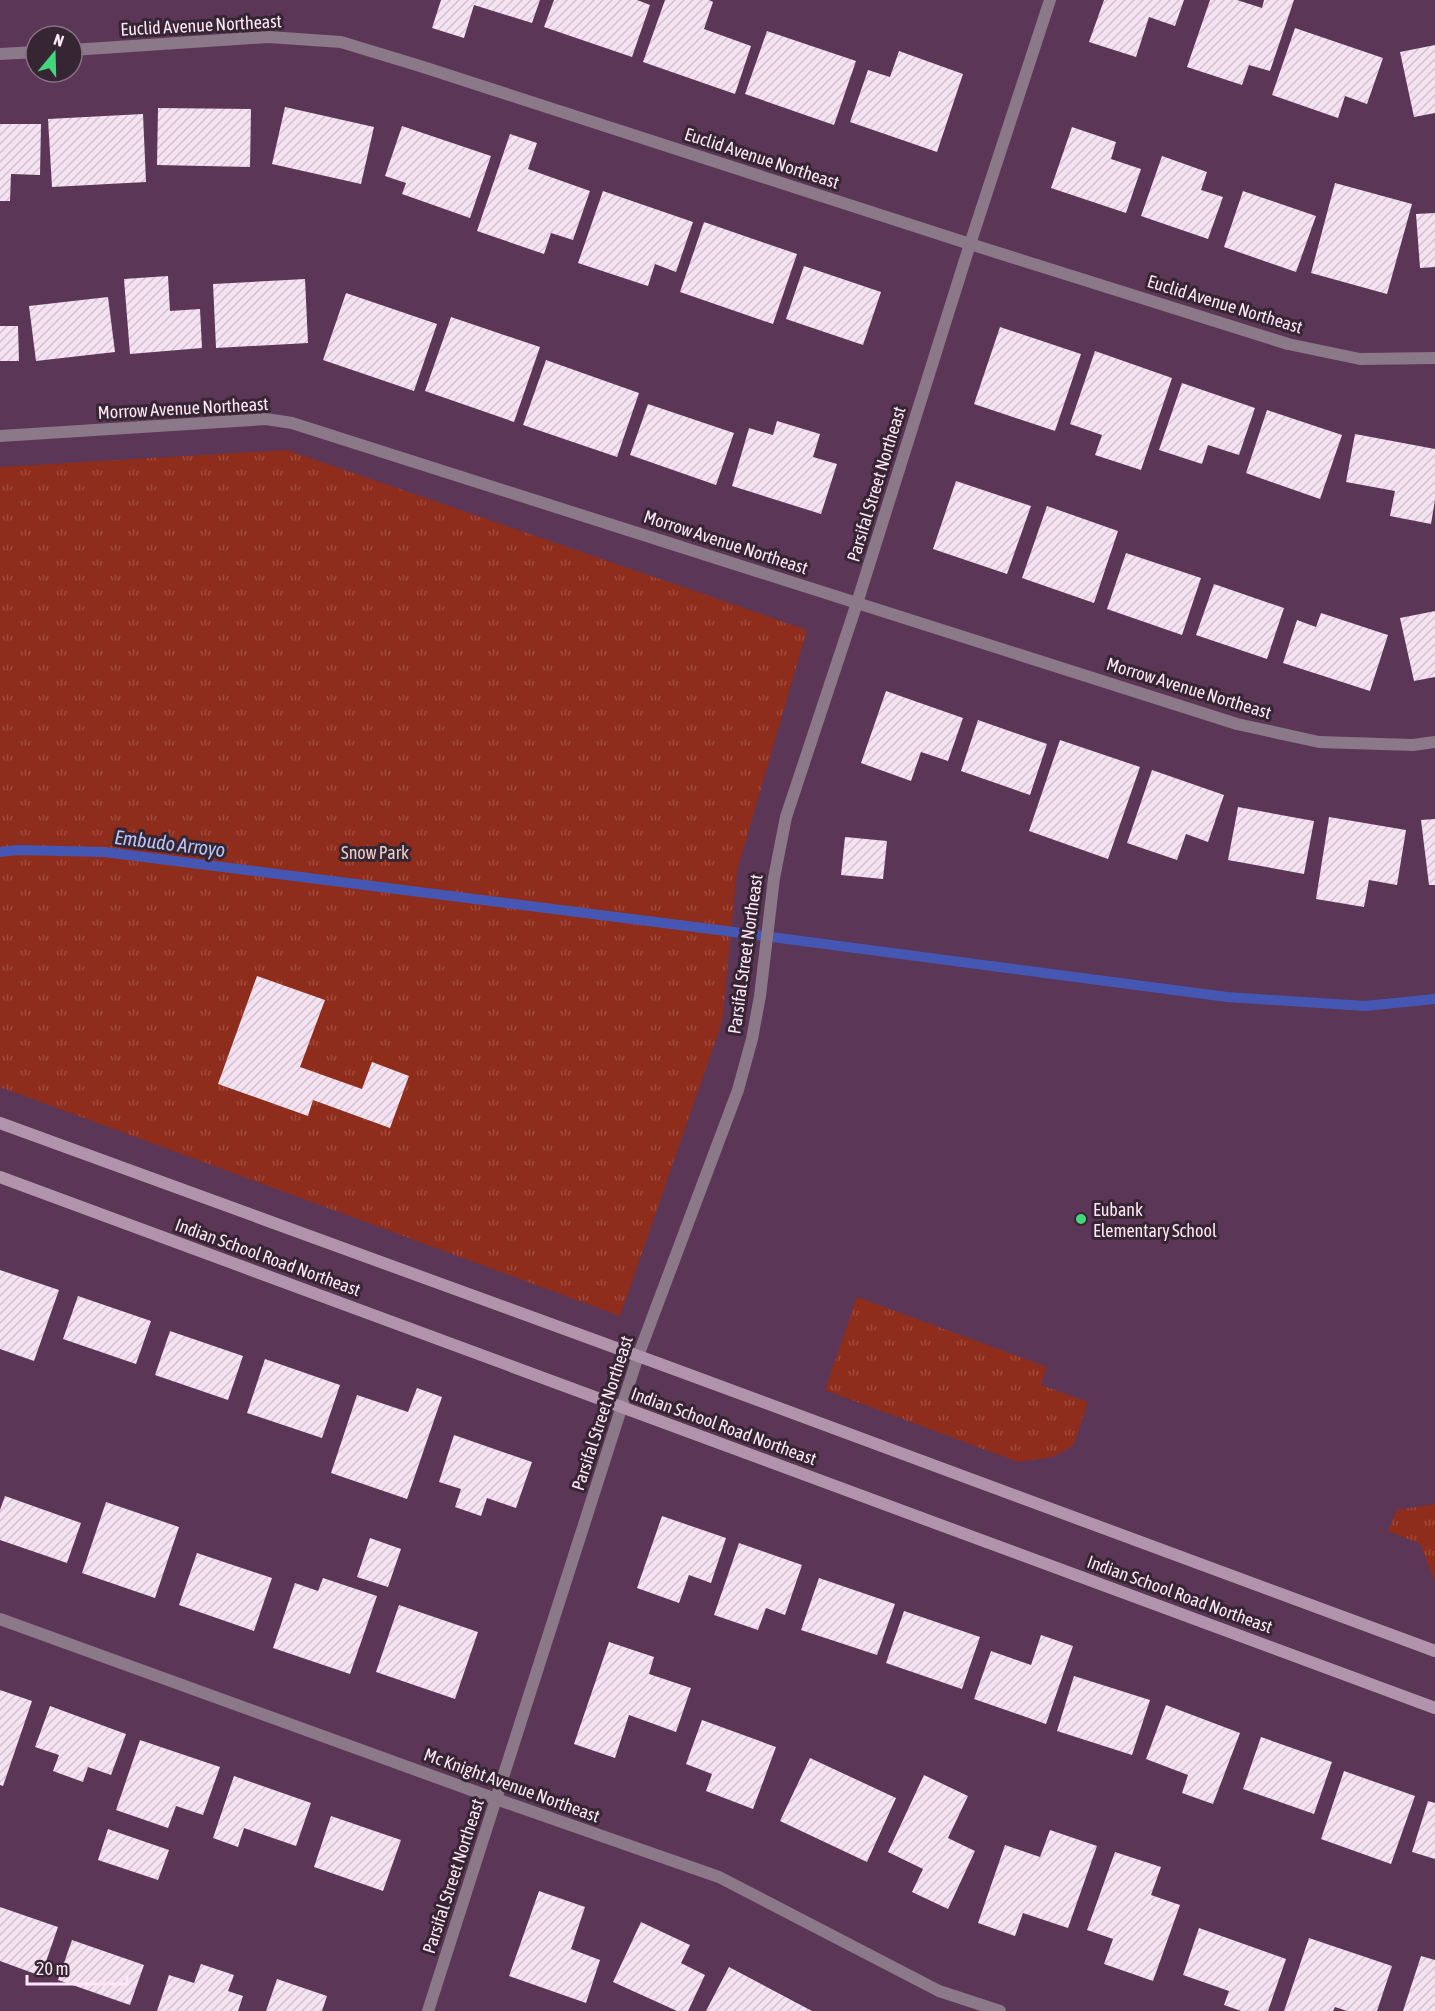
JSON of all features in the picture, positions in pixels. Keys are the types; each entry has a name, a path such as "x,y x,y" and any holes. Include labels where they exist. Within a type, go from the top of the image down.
{"street":[{"name":"Parsifal Street Northeast","path":"428,2011 638,1356 738,1090 752,1039 763,977 772,890 786,817 1050,0"},
{"name":"Euclid Avenue Northeast","path":"84,49 269,37 341,42 1288,344 1360,360 1435,358"},
{"path":"0,54 24,53"},
{"name":"Morrow Avenue Northeast","path":"0,436 266,419 292,423 1237,724 1319,742 1413,745 1435,742"},
{"name":"Indian School Road Northeast","path":"0,1123 1435,1651"},
{"name":"Indian School Road Northeast","path":"0,1177 1435,1708"},
{"name":"Mc Knight Avenue Northeast","path":"0,1619 496,1799 719,1877 939,1991 1000,2011"}],"green space":[{"name":"Snow Park","path":"287,450 807,630 737,871 722,1022 620,1316 0,1087 0,467"},
{"path":"857,1297 1047,1367 1041,1385 1088,1402 1073,1446 1052,1457 1018,1462 825,1390"},
{"path":"1435,1504 1435,1581 1420,1544 1388,1531 1397,1510"}],"building":[{"path":"441,0 540,0 532,23 474,5 464,38 432,28"},
{"path":"554,0 637,0 650,5 632,57 544,27"},
{"path":"665,0 709,0 713,2 704,29 751,46 735,94 643,62"},
{"path":"1104,0 1184,0 1175,26 1149,17 1136,57 1089,42"},
{"path":"1210,0 1237,0 1262,8 1264,0 1294,0 1270,71 1249,65 1242,85 1187,67"},
{"path":"1295,28 1383,58 1367,104 1345,96 1338,118 1272,95"},
{"path":"767,31 856,61 834,125 745,94"},
{"path":"1435,45 1435,113 1414,117 1400,52"},
{"path":"899,51 963,74 937,152 850,122 868,70 890,77"},
{"path":"285,107 374,127 361,184 272,164"},
{"path":"158,108 251,109 250,167 157,165"},
{"path":"143,114 146,182 52,187 48,119"},
{"path":"0,124 41,124 40,175 11,174 10,201 0,201"},
{"path":"402,126 491,156 470,218 402,194 406,183 385,176"},
{"path":"1072,127 1116,142 1111,159 1141,169 1126,213 1051,188"},
{"path":"510,134 537,143 528,169 590,191 573,240 551,233 544,254 477,231"},
{"path":"1162,156 1207,172 1201,190 1223,197 1208,239 1141,216"},
{"path":"1335,183 1412,204 1387,294 1311,273"},
{"path":"603,191 693,222 676,272 655,264 648,286 578,263"},
{"path":"1243,191 1316,216 1296,272 1224,247"},
{"path":"1435,213 1435,267 1420,268 1416,214"},
{"path":"704,222 797,254 773,324 680,292"},
{"path":"804,266 881,292 863,345 786,319"},
{"path":"168,276 170,311 200,309 202,348 130,354 124,279"},
{"path":"305,279 308,343 216,348 213,284"},
{"path":"346,293 437,324 414,391 323,360"},
{"path":"108,297 115,352 36,361 29,306"},
{"path":"451,317 540,347 514,422 425,391"},
{"path":"0,326 18,326 19,361 0,361"},
{"path":"1000,327 1081,354 1055,431 974,404"},
{"path":"1095,351 1172,378 1141,470 1095,455 1102,435 1070,424"},
{"path":"546,360 639,393 617,457 523,425"},
{"path":"1182,383 1255,408 1239,455 1208,445 1202,464 1159,450"},
{"path":"648,404 734,433 716,485 630,455"},
{"path":"1267,410 1342,435 1320,499 1246,473"},
{"path":"777,421 820,434 813,457 837,464 821,514 732,486 749,428 773,435"},
{"path":"1355,434 1435,449 1435,500 1431,524 1390,516 1395,491 1346,482"},
{"path":"956,481 1031,506 1007,574 933,549"},
{"path":"1047,506 1118,531 1094,603 1022,578"},
{"path":"1126,553 1201,578 1182,635 1107,609"},
{"path":"1214,584 1284,608 1267,659 1196,635"},
{"path":"1435,611 1435,677 1414,681 1400,618"},
{"path":"1321,613 1388,635 1370,691 1283,663 1297,620 1316,627"},
{"path":"886,691 963,718 948,761 921,752 911,781 861,763"},
{"path":"978,720 1047,744 1030,795 961,771"},
{"path":"1060,740 1140,767 1108,859 1029,831"},
{"path":"1152,770 1224,795 1208,842 1186,834 1177,860 1127,843"},
{"path":"1238,807 1314,821 1304,874 1228,860"},
{"path":"1329,817 1406,830 1397,885 1369,880 1364,907 1316,899"},
{"path":"1435,819 1435,885 1429,885 1421,820"},
{"path":"845,837 887,841 883,879 841,875"},
{"path":"257,976 325,1000 300,1067 362,1089 372,1062 409,1076 390,1128 313,1100 308,1116 218,1084"},
{"path":"0,1270 59,1290 34,1361 0,1349"},
{"path":"78,1296 151,1321 136,1364 63,1339"},
{"path":"170,1331 243,1356 228,1400 155,1375"},
{"path":"265,1359 340,1385 322,1438 247,1413"},
{"path":"417,1388 442,1397 407,1499 331,1473 357,1395 408,1412"},
{"path":"454,1435 532,1462 516,1508 487,1498 481,1516 455,1507 461,1489 439,1482"},
{"path":"5,1496 81,1523 67,1563 0,1540 0,1510"},
{"path":"106,1502 179,1527 155,1598 82,1573"},
{"path":"662,1516 726,1538 711,1583 689,1575 679,1603 637,1588"},
{"path":"370,1538 401,1549 388,1587 357,1577"},
{"path":"739,1543 802,1565 785,1615 766,1608 758,1630 714,1615"},
{"path":"197,1553 272,1578 254,1631 179,1605"},
{"path":"323,1578 377,1596 350,1674 273,1648 295,1583 318,1591"},
{"path":"819,1578 895,1604 877,1655 801,1630"},
{"path":"399,1605 478,1632 455,1699 376,1672"},
{"path":"904,1611 980,1637 962,1689 886,1663"},
{"path":"1041,1635 1073,1646 1046,1724 974,1699 991,1651 1031,1665"},
{"path":"609,1642 654,1657 649,1674 691,1688 676,1732 629,1715 615,1758 574,1744"},
{"path":"1074,1676 1150,1700 1132,1755 1057,1731"},
{"path":"0,1690 32,1701 3,1786 0,1785"},
{"path":"1166,1705 1240,1733 1213,1804 1182,1793 1188,1775 1146,1759"},
{"path":"50,1706 126,1734 111,1775 88,1767 83,1782 53,1771 59,1755 35,1747"},
{"path":"702,1720 776,1747 753,1809 706,1791 712,1774 686,1764"},
{"path":"1261,1737 1332,1762 1314,1814 1243,1789"},
{"path":"140,1740 220,1767 203,1815 176,1806 168,1828 116,1810"},
{"path":"810,1758 896,1798 867,1862 780,1821"},
{"path":"1344,1771 1415,1796 1391,1864 1321,1839"},
{"path":"924,1775 968,1796 948,1838 975,1851 948,1909 912,1892 923,1869 888,1852"},
{"path":"234,1776 311,1803 296,1846 244,1828 238,1847 213,1838"},
{"path":"1428,1801 1435,1803 1435,1859 1412,1852"},
{"path":"331,1816 401,1840 383,1891 314,1867"},
{"path":"108,1829 169,1850 158,1880 98,1860"},
{"path":"1050,1830 1097,1846 1068,1928 1023,1913 1015,1936 978,1923 1005,1845 1040,1857"},
{"path":"1115,1852 1161,1867 1151,1895 1180,1905 1153,1981 1104,1964 1113,1939 1087,1930"},
{"path":"539,1891 585,1907 571,1949 600,1960 586,2003 509,1976"},
{"path":"0,1907 58,1927 41,1976 0,1961"},
{"path":"641,1922 690,1945 681,1963 705,1975 688,2011 677,2011 613,1982"},
{"path":"1199,1928 1286,1959 1268,2011 1241,2011 1224,2005 1229,1991 1183,1975"},
{"path":"1309,1938 1392,1966 1377,2011 1347,2011 1335,2007 1333,2011 1284,2011"},
{"path":"72,1940 144,1965 130,2005 58,1980"},
{"path":"1421,1956 1435,1960 1435,2011 1403,2011"},
{"path":"201,1964 234,1975 228,1991 243,1996 238,2011 157,2011 169,1975 194,1983"},
{"path":"729,1967 812,2011 706,2011"},
{"path":"277,1979 327,1996 322,2011 266,2011"}],"waterway":[{"name":"Embudo Arroyo","path":"0,852 18,850 104,852 1227,997 1365,1006 1435,999"}],"place":[{"name":"Eubank Elementary School","path":"1081,1219"}]}
